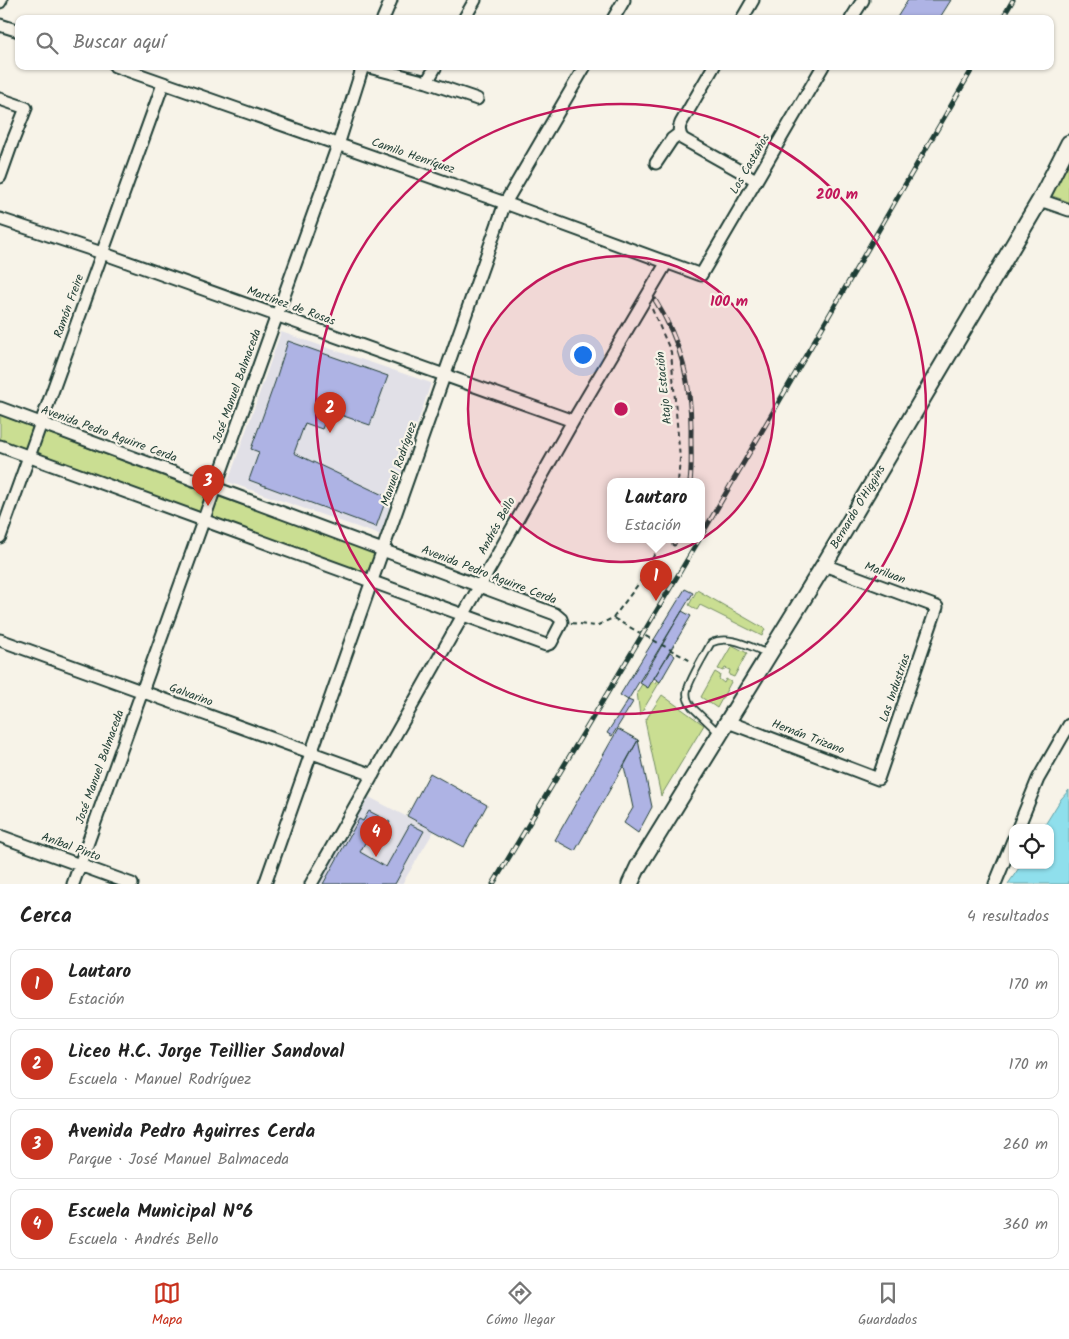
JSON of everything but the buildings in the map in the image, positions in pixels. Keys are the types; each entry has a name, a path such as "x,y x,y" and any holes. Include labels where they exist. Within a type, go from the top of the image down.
{"main road":[{"name":"Bernardo O'Higgins","path":"630,884 638,866 824,565 1040,200 1069,143"},
{"name":"Bernardo O'Higgins","path":"636,884 638,866"}],"street":[{"path":"385,15 391,0"},
{"path":"469,15 474,0"},
{"path":"615,15 624,0"},
{"path":"744,15 753,0"},
{"path":"854,15 863,0"},
{"path":"0,25 15,30"},
{"name":"Camilo Henríquez","path":"126,70 505,203 701,275"},
{"name":"José Manuel Balmaceda","path":"73,884 338,145 363,70"},
{"path":"380,70 477,98"},
{"path":"426,82 434,70"},
{"name":"Manuel Rodríguez","path":"265,884 505,203 583,70"},
{"path":"712,70 681,123 680,133 684,138 756,180"},
{"name":"Los Castaños","path":"701,275 821,70"},
{"name":"Ramón Freire","path":"0,537 163,84"},
{"path":"0,99 26,108 0,177"},
{"path":"656,163 672,139 680,133"},
{"path":"0,138 12,143"},
{"path":"1040,200 1069,210"},
{"name":"Martínez de Rosas","path":"0,219 102,253 573,421"},
{"name":"Andrés Bello","path":"311,884 573,421 667,262"},
{"name":"Avenida Pedro Aguirre Cerda","path":"0,408 555,614 562,622 551,643 546,645 0,446"},
{"name":"Mariluan","path":"824,565 937,607"},
{"name":"Las Industrias","path":"878,779 937,607"},
{"name":"Galvarino","path":"0,640 373,775"},
{"path":"1020,824 1038,779 1069,725"},
{"name":"Hernán Trizano","path":"724,728 878,779"},
{"name":"Aníbal Pinto","path":"0,836 132,884"},
{"path":"995,884 1009,850"}],"lane":[{"path":"724,728 692,707 688,699 687,690 711,643 720,639 730,640 769,654"}],"path":[{"name":"Atajo Estación","path":"646,297 672,352 680,459 678,478"},
{"path":"562,622 596,626 613,618 640,582 660,543"},
{"path":"613,618 699,665"}],"shaded area":[{"path":"281,332 431,383 380,535 228,482"},
{"path":"369,797 434,831 402,884 318,884"}],"green space":[{"path":"1069,157 1069,202 1047,194"},
{"path":"0,415 210,494 377,551 365,576 0,441"},
{"path":"697,590 765,629 762,636 700,605 697,610 689,605"},
{"path":"732,645 747,653 734,677 729,675 730,670 725,668 723,671 718,669"},
{"path":"715,672 720,675 719,679 724,683 726,679 731,682 717,708 701,697"},
{"path":"661,673 664,675 640,715 637,692 646,678 655,683"},
{"path":"662,695 704,725 661,796 645,721"}],"water":[{"path":"1069,790 1069,884 1008,884 1018,869 1054,869 1054,824 1045,824"}],"railway":[{"path":"1004,15 1013,0"},
{"path":"705,529 972,70"},
{"path":"655,300 672,332 684,365 691,418 690,478"},
{"path":"493,884 697,543"}],"place":[{"name":"Liceo H.C. Jorge Teillier Sandoval","path":"330,433"},
{"name":"Avenida Pedro Aguirres Cerda","path":"208,506"},
{"name":"Lautaro","path":"656,601"},
{"name":"Escuela Municipal N°6","path":"376,857"}]}
